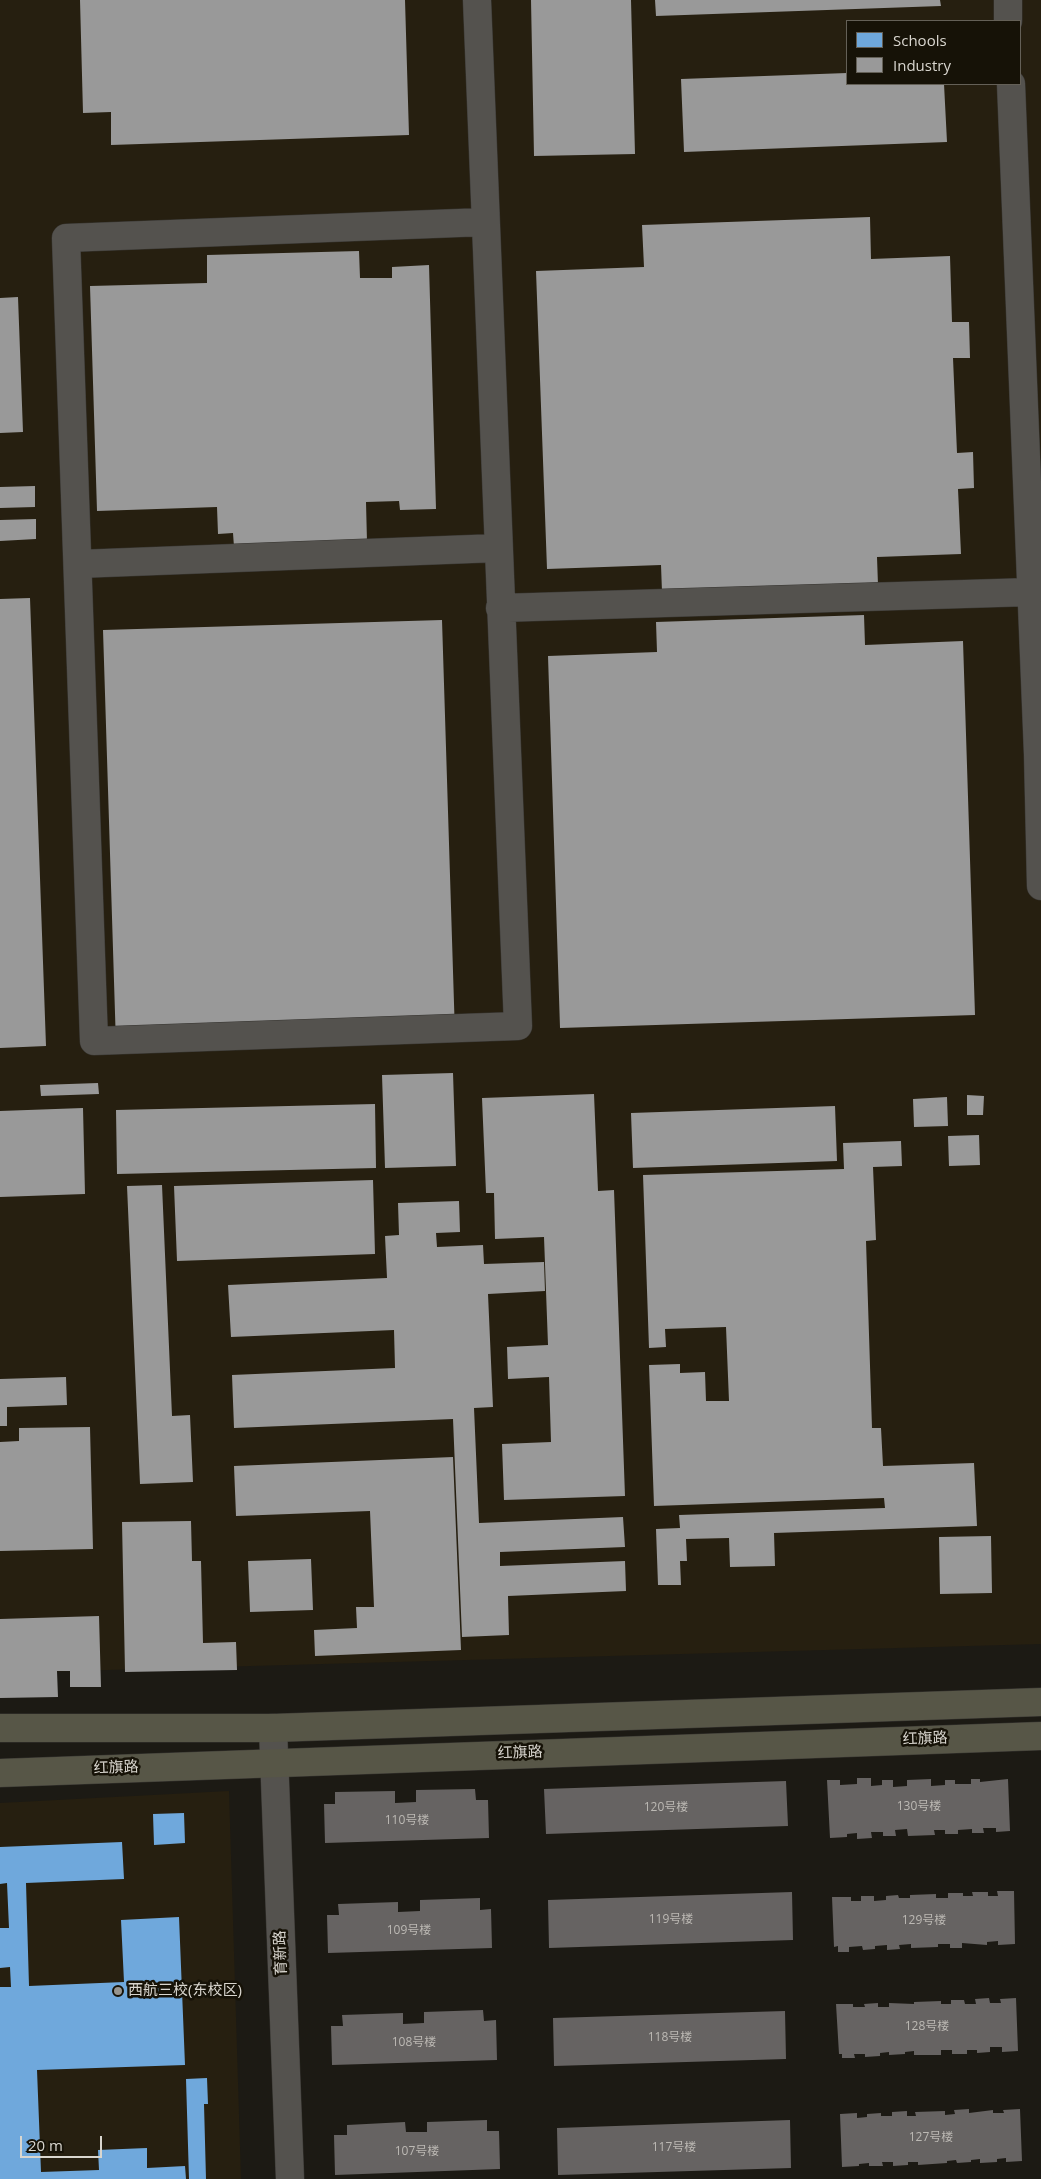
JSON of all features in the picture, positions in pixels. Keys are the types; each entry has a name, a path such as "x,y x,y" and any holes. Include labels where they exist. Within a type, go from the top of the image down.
{"main road":[{"path":"0,1728 273,1728 1041,1702"},
{"name":"红旗路","path":"0,1773 1041,1736"}],"street":[{"path":"476,0 518,1026 94,1041 66,238 485,222"},
{"path":"1008,0 1008,20"},
{"path":"1011,85 1039,755 1041,886"},
{"path":"78,564 498,548"},
{"path":"500,608 1031,592"},
{"name":"育新路","path":"273,1728 290,2179"}],"shaded area":[{"path":"0,0 1041,0 1041,1644 0,1673"},
{"name":"西航三校(东校区)","path":"229,1791 241,2179 0,2179 0,1803"}],"building: Schools":[{"path":"184,1813 185,1843 154,1845 153,1814"},
{"path":"122,1842 124,1879 26,1883 29,1986 124,1982 121,1920 179,1917 185,2065 37,2070 41,2172 99,2170 98,2150 147,2148 147,2168 185,2166 186,2179 0,2179 0,1987 11,1987 10,1967 0,1968 0,1928 9,1928 7,1883 0,1884 0,1847"},
{"path":"207,2078 208,2104 204,2104 206,2179 189,2179 186,2079"}],"building: Industry":[{"path":"80,0 405,0 409,135 111,145 111,112 83,113"},
{"path":"531,0 631,0 635,154 534,156"},
{"path":"655,0 940,0 941,6 656,16"},
{"path":"846,73 846,85 944,85 947,142 684,152 681,79"},
{"path":"870,217 871,259 950,256 952,322 969,322 970,358 953,358 957,453 973,452 974,488 958,489 961,554 877,557 878,585 662,592 661,565 547,569 536,271 644,267 642,225"},
{"path":"359,251 360,278 392,278 392,267 429,265 436,509 400,510 399,501 366,502 367,542 234,547 233,533 218,534 217,507 97,511 90,286 207,283 207,255"},
{"path":"18,297 23,432 0,433 0,298"},
{"path":"35,486 35,507 0,508 0,487"},
{"path":"36,519 36,539 0,541 0,520"},
{"path":"30,598 46,1046 0,1048 0,599"},
{"path":"864,615 865,645 963,641 975,1015 560,1028 548,656 657,652 656,622"},
{"path":"442,620 455,1035 116,1045 103,630"},
{"path":"453,1073 456,1166 385,1168 382,1075"},
{"path":"98,1083 99,1094 41,1096 40,1085"},
{"path":"594,1094 598,1191 614,1190 625,1496 504,1500 502,1444 551,1442 549,1377 508,1379 507,1347 548,1345 544,1237 495,1239 494,1193 486,1193 482,1098"},
{"path":"967,1095 984,1096 983,1115 967,1115"},
{"path":"947,1097 948,1126 914,1127 913,1099"},
{"path":"375,1104 376,1168 117,1174 116,1110"},
{"path":"835,1106 837,1161 633,1168 631,1113"},
{"path":"83,1108 85,1194 0,1197 0,1111"},
{"path":"979,1135 980,1165 949,1166 948,1136"},
{"path":"901,1141 902,1166 873,1167 876,1240 866,1241 872,1428 881,1428 883,1466 974,1463 977,1526 774,1533 775,1566 730,1567 729,1538 686,1539 687,1561 680,1561 681,1585 658,1585 656,1529 680,1528 679,1515 885,1508 884,1498 654,1506 649,1365 680,1364 680,1373 705,1372 706,1401 729,1401 726,1327 665,1329 666,1347 649,1348 643,1175 844,1169 843,1143"},
{"path":"373,1180 375,1254 177,1261 174,1186"},
{"path":"162,1185 172,1416 190,1415 193,1482 140,1484 127,1186"},
{"path":"459,1201 460,1232 436,1233 437,1247 483,1245 484,1264 544,1262 545,1291 488,1294 493,1407 474,1408 479,1523 623,1517 625,1547 500,1552 500,1566 625,1561 626,1591 508,1596 509,1635 462,1637 453,1419 234,1428 232,1375 395,1368 394,1330 231,1337 228,1285 387,1278 385,1236 399,1235 398,1203"},
{"path":"66,1377 67,1405 7,1407 7,1426 0,1426 0,1379"},
{"path":"90,1427 93,1549 0,1551 0,1442 19,1441 19,1428"},
{"path":"453,1457 461,1650 315,1656 314,1630 357,1628 356,1607 374,1607 370,1511 236,1516 234,1466"},
{"path":"191,1521 192,1561 201,1561 203,1643 236,1642 237,1670 125,1672 122,1522"},
{"path":"991,1536 992,1593 940,1594 939,1537"},
{"path":"311,1559 313,1610 250,1612 248,1561"},
{"path":"99,1616 101,1687 70,1687 70,1671 57,1671 58,1697 0,1698 0,1619"}],"building: Other":[{"path":"857,1778 871,1778 871,1786 882,1785 882,1780 893,1780 893,1787 907,1786 907,1780 931,1779 931,1786 945,1785 945,1780 955,1780 955,1784 971,1784 971,1779 980,1779 980,1782 1008,1779 1010,1831 996,1832 996,1828 983,1828 984,1833 972,1833 972,1829 958,1830 958,1834 945,1834 945,1830 934,1830 935,1835 908,1836 907,1829 895,1830 896,1836 883,1836 883,1832 871,1832 872,1838 857,1839 857,1833 847,1834 847,1837 830,1838 827,1780 840,1780 840,1785 857,1784"},
{"path":"786,1781 788,1826 546,1834 544,1789"},
{"path":"475,1789 476,1800 488,1800 489,1838 325,1843 324,1804 335,1804 335,1792 395,1791 395,1803 416,1802 416,1790"},
{"path":"997,1891 1014,1891 1015,1944 998,1945 998,1941 987,1942 987,1945 962,1943 962,1948 950,1948 950,1944 938,1944 938,1947 911,1948 911,1944 899,1945 900,1949 887,1950 887,1945 863,1950 862,1946 849,1947 849,1952 838,1952 838,1946 834,1947 832,1897 851,1897 851,1901 861,1901 861,1896 874,1896 874,1901 886,1900 886,1896 898,1895 899,1898 910,1898 910,1895 936,1894 936,1898 948,1898 948,1893 963,1893 963,1896 973,1896 972,1892 988,1892 988,1896 998,1896"},
{"path":"792,1892 793,1940 549,1948 548,1900"},
{"path":"480,1898 480,1910 491,1909 492,1948 328,1953 327,1915 339,1915 338,1904 398,1902 398,1912 420,1911 420,1900"},
{"path":"989,1998 990,2003 1001,2003 1000,1999 1016,1998 1018,2051 1002,2052 1002,2047 990,2047 990,2052 977,2053 977,2050 967,2050 967,2054 952,2054 952,2050 941,2050 941,2055 914,2055 914,2051 905,2052 905,2054 889,2055 889,2052 880,2053 880,2056 865,2057 865,2054 854,2054 855,2058 842,2058 842,2054 839,2054 836,2004 853,2004 853,2007 865,2007 864,2004 878,2003 878,2007 889,2007 889,2003 914,2004 914,2002 941,2001 941,2004 951,2004 951,2000 964,2000 965,2004 976,2004 975,1999"},
{"path":"483,2010 484,2021 496,2020 497,2060 332,2065 331,2026 343,2026 342,2015 403,2013 403,2024 424,2023 424,2012"},
{"path":"785,2011 786,2059 554,2066 553,2018"},
{"path":"969,2109 969,2113 993,2110 993,2113 1004,2113 1003,2110 1020,2109 1022,2161 1006,2162 1006,2158 997,2159 997,2162 980,2163 980,2159 971,2160 971,2162 957,2163 956,2160 947,2161 947,2163 918,2165 918,2162 908,2162 908,2165 893,2166 893,2162 882,2162 883,2166 869,2166 869,2163 859,2164 859,2166 842,2167 840,2114 857,2113 857,2118 867,2117 867,2114 881,2113 881,2116 892,2116 892,2112 907,2111 907,2116 916,2116 915,2112 945,2111 945,2115 955,2114 954,2110"},
{"path":"487,2120 487,2131 499,2131 500,2169 335,2175 334,2135 347,2135 347,2125 405,2122 406,2132 427,2132 427,2122"},
{"path":"790,2120 791,2168 558,2175 557,2128"}],"place":[{"name":"西航三校(东校区)","path":"118,1991"}]}
